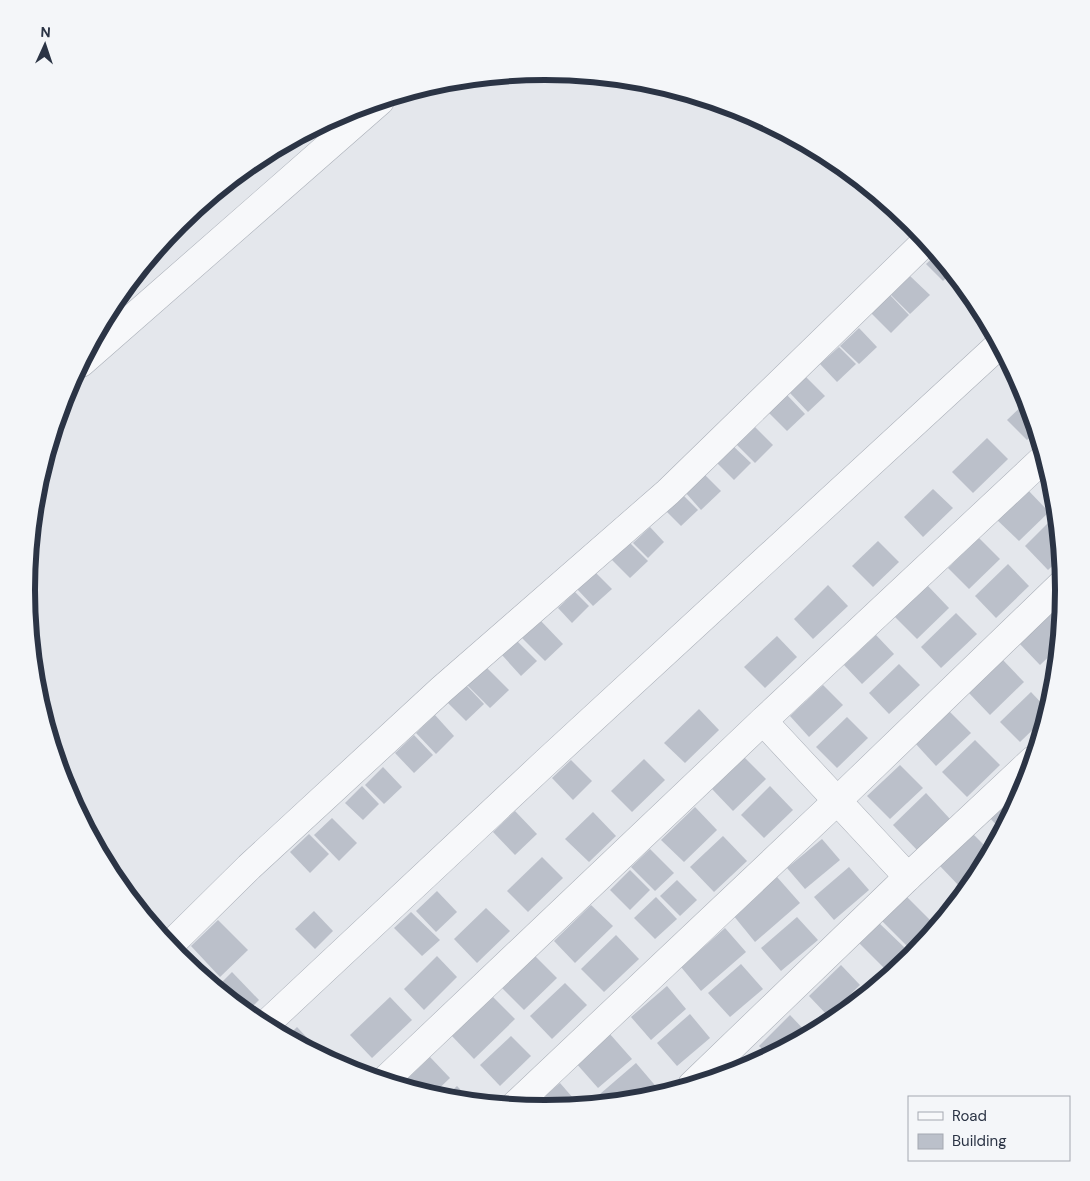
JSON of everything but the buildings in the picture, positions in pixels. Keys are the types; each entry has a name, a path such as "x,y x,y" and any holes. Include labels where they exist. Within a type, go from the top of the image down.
{"street":[{"path":"95,351 366,113"},
{"path":"175,941 249,868 442,689 668,492 921,246"},
{"path":"270,1020 554,755 994,350"},
{"path":"390,1076 763,721 1039,463"},
{"path":"521,1099 838,800 1055,591"},
{"path":"763,721 908,877"},
{"path":"702,1075 1022,770"}]}
